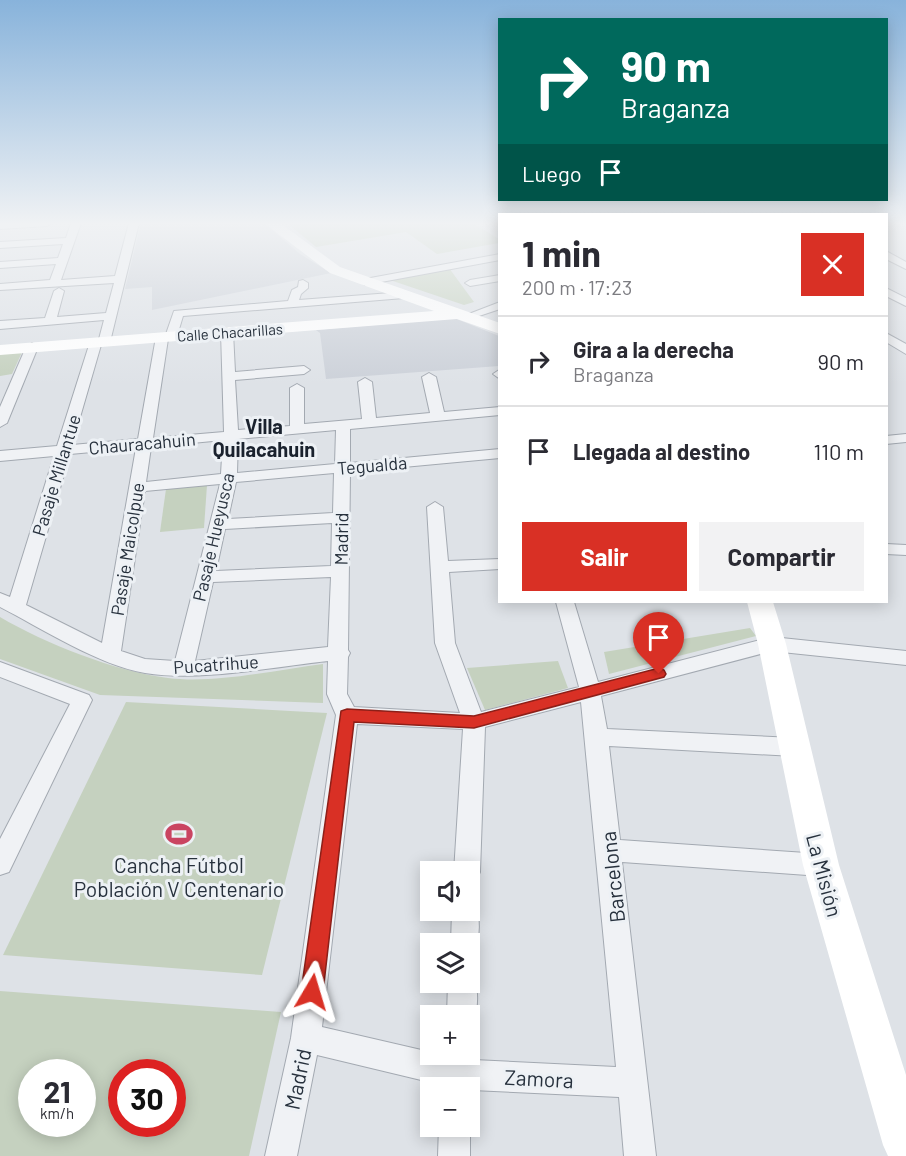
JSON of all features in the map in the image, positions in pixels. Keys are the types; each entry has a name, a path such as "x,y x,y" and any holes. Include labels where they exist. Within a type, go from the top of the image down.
{"street":[{"path":"50,321 58,277"},
{"path":"352,277 498,328"},
{"path":"365,282 392,277"},
{"path":"471,283 498,278"},
{"path":"0,286 56,287 120,279"},
{"name":"Pasaje Millantue","path":"8,604 100,342 112,316 120,279"},
{"path":"292,305 296,292 303,288 303,283"},
{"path":"888,292 906,303"},
{"path":"167,337 178,313 375,298 397,293"},
{"path":"463,315 498,306"},
{"name":"Calle Chacarillas","path":"0,350 463,315"},
{"path":"0,325 112,316"},
{"name":"Pasaje Hueyusca","path":"183,669 229,478 231,435 227,332"},
{"name":"Pasaje Maicolpue","path":"110,655 145,443 167,337"},
{"path":"888,337 904,347"},
{"path":"0,423 32,347"},
{"path":"888,347 904,347"},
{"path":"227,376 304,370"},
{"path":"429,377 438,417"},
{"path":"365,382 370,423"},
{"path":"297,388 297,429"},
{"name":"Chauracahuin","path":"0,456 498,411"},
{"name":"Madrid","path":"281,1156 306,1038 347,715 337,694 343,425"},
{"path":"888,440 906,438"},
{"name":"Tegualda","path":"138,487 498,453"},
{"path":"435,507 445,643 474,722 468,861"},
{"path":"218,524 342,518"},
{"path":"888,549 906,550"},
{"path":"440,567 498,564"},
{"path":"205,577 341,571"},
{"name":"Barcelona","path":"565,603 590,691 597,737 640,1156"},
{"name":"La Misión","path":"760,603 772,644 821,865 906,1145"},
{"name":"Pucatrihue","path":"8,604 110,655 144,666 183,669 339,653"},
{"path":"347,715 474,722 772,644 906,658"},
{"path":"0,669 82,700 0,864"},
{"path":"597,737 794,747"},
{"path":"609,850 821,865"},
{"name":"Zamora","path":"306,1038 458,1072 633,1083"},
{"path":"454,1156 455,1137"}],"shaded area":[{"path":"128,277 312,277 152,310 152,287 125,289"},
{"path":"454,318 498,336 498,366 326,379 320,333 316,330"}],"green space":[{"path":"456,277 474,302 464,305 387,279"},
{"path":"23,350 12,374 0,376 0,352"},
{"path":"207,485 204,528 160,532 166,489"},
{"path":"0,617 38,637 81,655 126,670 168,678 225,678 323,664 323,703 100,695 0,659"},
{"path":"750,628 756,636 609,674 604,652"},
{"path":"558,661 568,688 485,710 467,668"},
{"name":"Cancha Fútbol Población V Centenario","path":"126,702 327,713 262,975 3,955"},
{"path":"0,991 281,1012 249,1156 0,1156"}],"place":[{"name":"Cancha Fútbol Población V Centenario","path":"179,834"}],"district":[{"name":"Villa Quilacahuin","path":"264,438"}],"route":[{"path":"312,992 347,715 474,722 659,674"}]}
